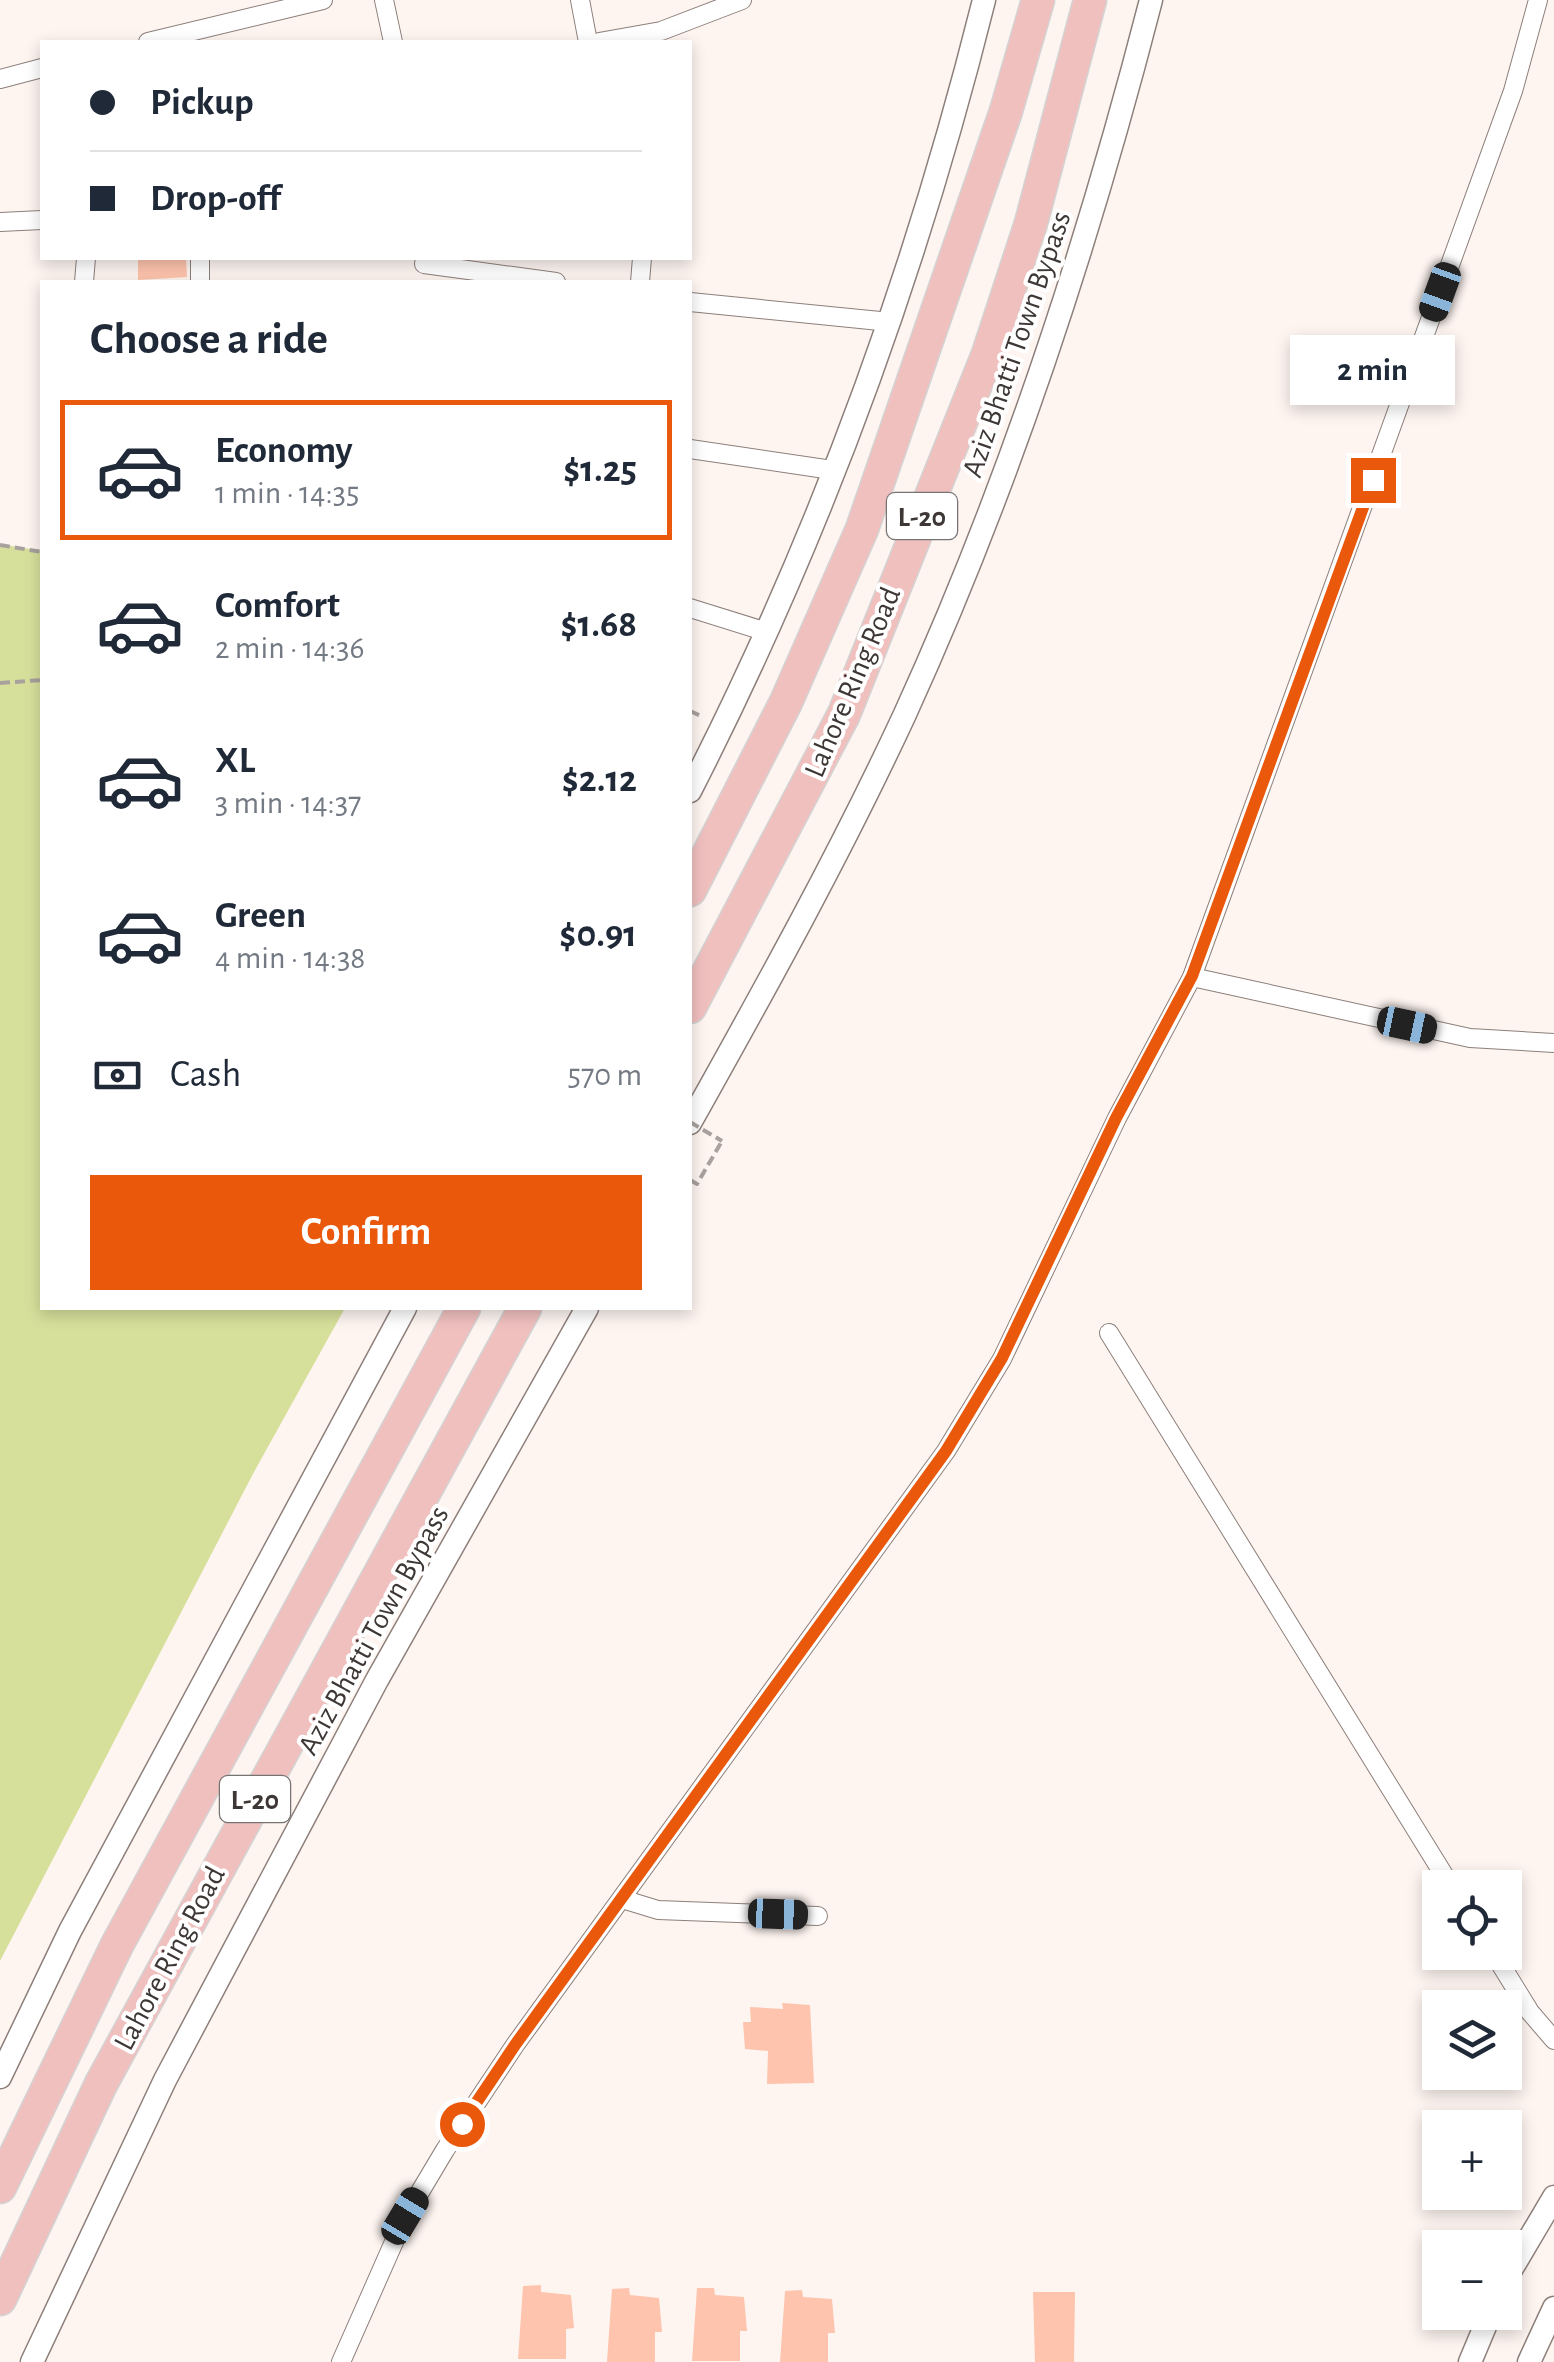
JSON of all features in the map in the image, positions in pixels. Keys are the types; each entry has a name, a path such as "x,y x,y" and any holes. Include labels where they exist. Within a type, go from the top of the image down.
{"highway":[{"name":"Lahore Ring Road","path":"692,886 786,702 862,529 1006,111 1038,0"},
{"name":"Lahore Ring Road","path":"692,1002 844,714 981,372 1030,224 1090,0"},
{"name":"Lahore Ring Road","path":"0,2187 117,1944 463,1310"},
{"name":"Lahore Ring Road","path":"0,2299 101,2084 524,1310"}],"street":[{"path":"156,40 322,0"},
{"path":"384,0 393,40"},
{"path":"580,0 588,40"},
{"path":"619,40 661,36 742,0"},
{"path":"692,787 767,632 890,322 952,129 984,0"},
{"name":"Aziz Bhatti Town Bypass","path":"692,1119 796,934 904,714 963,578 1012,457 1080,261 1151,0"},
{"path":"341,2362 405,2216 445,2150 515,2045 946,1451 1002,1358 1116,1118 1192,976 1507,108 1538,0"},
{"path":"0,79 40,69"},
{"path":"0,222 40,220"},
{"path":"425,260 424,264 541,280"},
{"path":"692,302 890,322"},
{"path":"692,449 832,470"},
{"path":"692,609 767,632"},
{"path":"1192,976 1470,1038 1554,1043"},
{"path":"0,2078 70,1931 404,1310"},
{"name":"Aziz Bhatti Town Bypass","path":"32,2362 184,2045 377,1680 586,1310"},
{"path":"1110,1333 1441,1870"},
{"path":"622,1899 658,1910 818,1916"},
{"path":"1504,1970 1552,2042"},
{"path":"1522,2251 1554,2197"},
{"path":"1529,2362 1554,2308"},
{"path":"1470,2362 1483,2330"}],"path":[{"path":"0,545 40,552"},
{"path":"0,682 40,680"},
{"path":"692,1124 722,1140 697,1184 692,1181"}],"green space":[{"path":"0,544 40,551 40,1310 344,1310 254,1472 0,1961"}],"building":[{"path":"138,260 186,260 187,277 138,280"},
{"path":"782,2003 810,2005 814,2083 767,2084 768,2051 745,2049 743,2022 751,2022 750,2007 783,2009"},
{"path":"541,2285 541,2292 571,2295 574,2328 566,2329 566,2359 518,2359 523,2286"},
{"path":"629,2288 630,2295 659,2298 662,2332 655,2332 655,2362 607,2362 612,2289"},
{"path":"697,2288 714,2288 715,2295 744,2297 747,2331 740,2331 740,2361 692,2361"},
{"path":"802,2290 803,2297 832,2299 835,2333 828,2333 828,2362 780,2362 785,2291"},
{"path":"1033,2292 1075,2292 1074,2362 1035,2362"}],"route":[{"path":"462,2124 515,2045 946,1451 1002,1358 1116,1118 1192,976 1373,480"}]}
